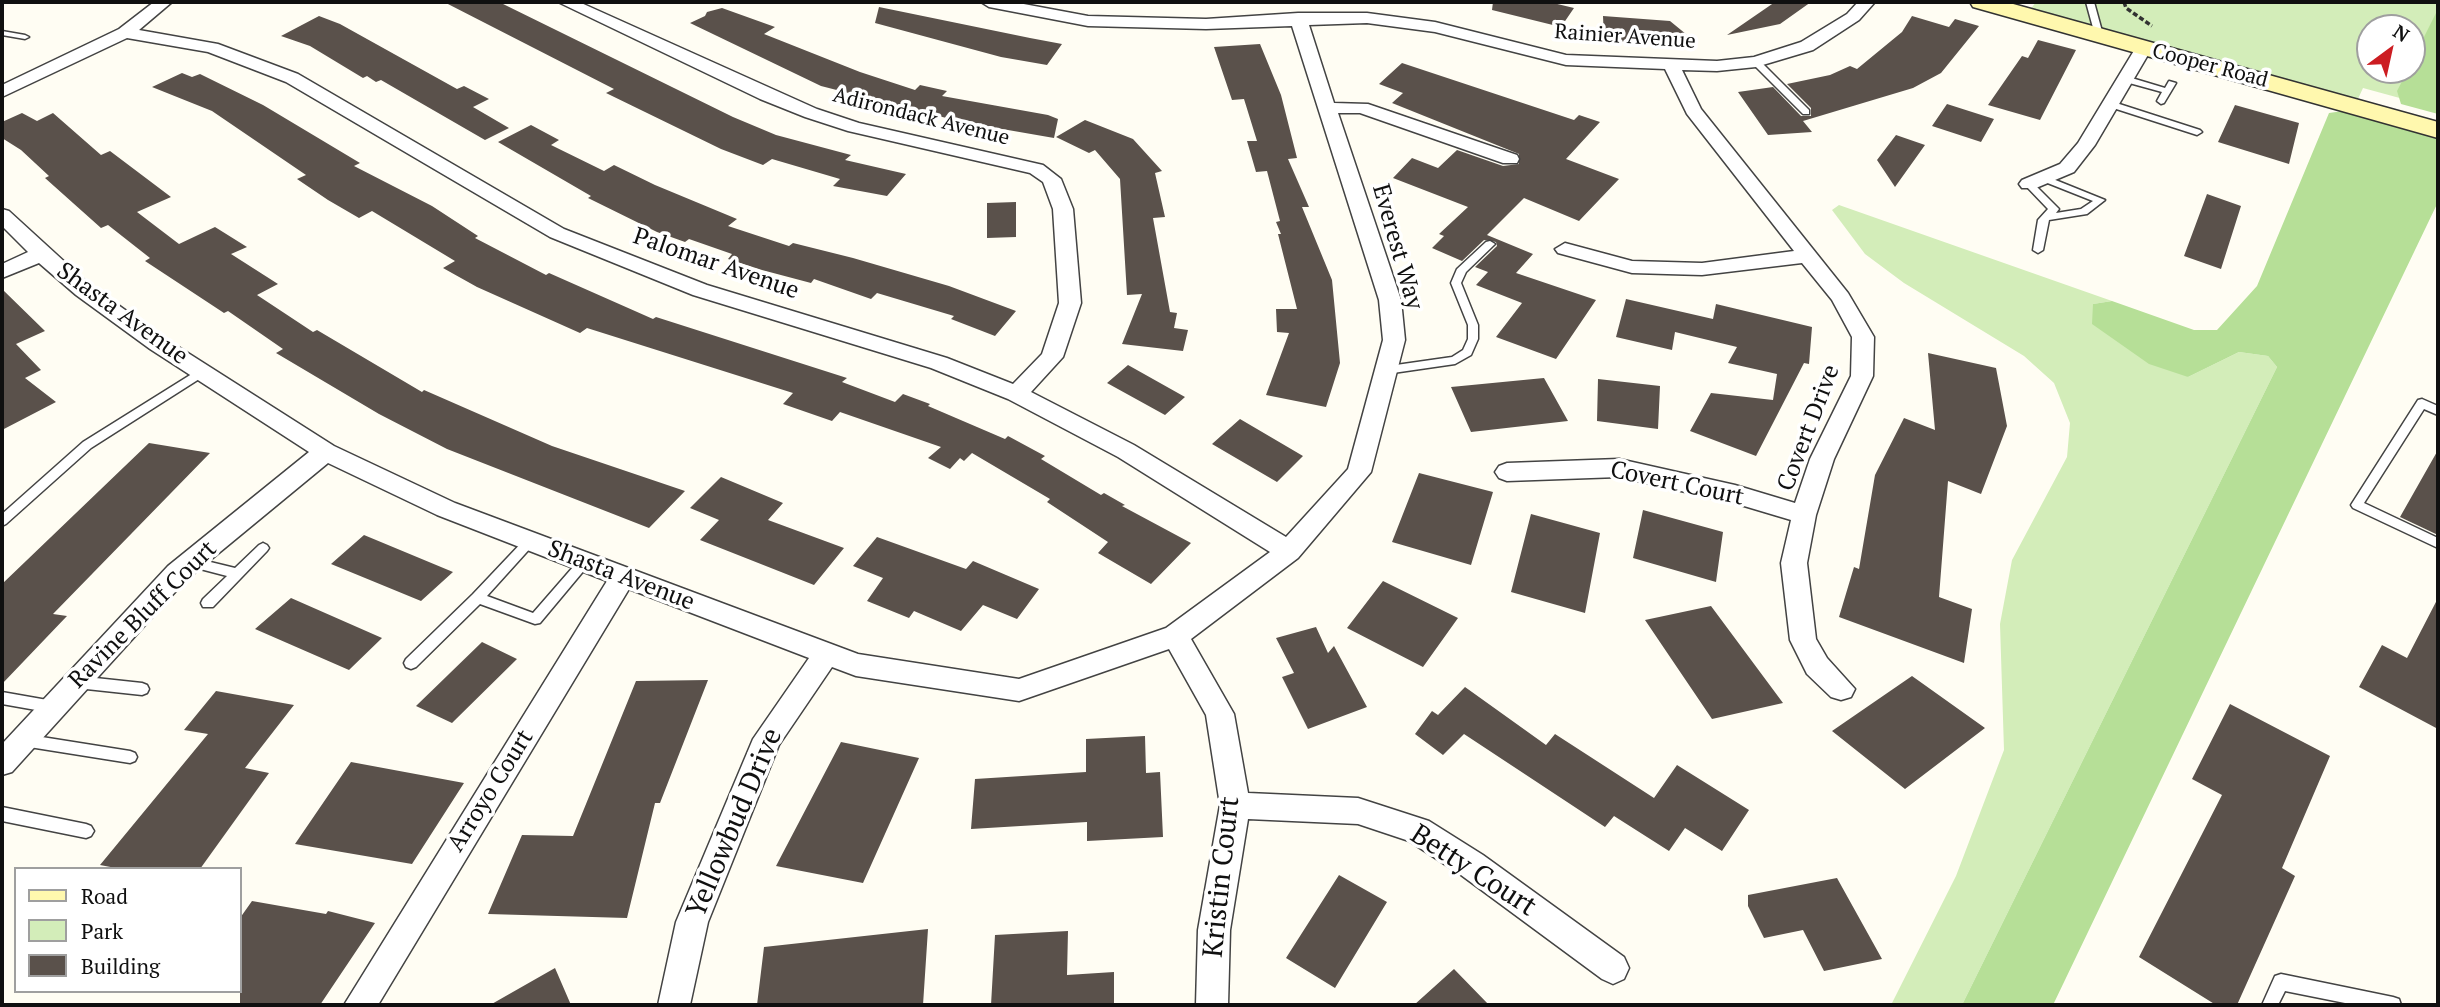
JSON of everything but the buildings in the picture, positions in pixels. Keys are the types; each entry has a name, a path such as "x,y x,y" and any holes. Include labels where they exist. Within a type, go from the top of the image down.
{"street":[{"path":"2,92 125,33 164,2"},
{"name":"Adirondack Avenue","path":"566,2 766,95 811,113 854,127 1036,169 1051,179 1063,209 1070,303 1052,357 1016,394"},
{"name":"Rainier Avenue","path":"989,2 1088,21 1206,24 1298,18 1367,18 1435,27 1566,60 1717,66 1756,62 1807,46 1853,17 1867,2"},
{"name":"Cooper Road","path":"1981,2 2438,130"},
{"name":"Everest Way","path":"1289,551 1359,472 1394,340 1390,300 1298,18"},
{"name":"Palomar Avenue","path":"125,33 212,48 292,78 557,233 700,290 939,363 1016,394 1126,451 1289,551"},
{"path":"2036,181 2067,168 2086,145 2144,48"},
{"name":"Covert Drive","path":"1671,64 1693,110 1841,298 1863,337 1862,376 1822,459 1804,515 1794,563 1803,640 1816,666 1841,689"},
{"path":"1328,108 1362,107 1510,159"},
{"name":"Shasta Avenue","path":"2,215 41,254 158,344 326,452 446,509 856,665 1019,690 1175,636 1289,551"},
{"path":"1564,249 1632,267 1702,269 1806,256"},
{"path":"2,272 41,254"},
{"name":"Ravine Bluff Court","path":"2,763 190,562 286,481 326,452"},
{"name":"Covert Court","path":"1507,472 1619,468 1735,495 1804,515"},
{"name":"Arroyo Court","path":"359,1005 623,577"},
{"name":"Kristin Court","path":"1175,636 1220,714 1235,805 1214,930 1212,1005"},
{"name":"Yellowbud Drive","path":"674,1005 692,922 767,739 826,654"},
{"name":"Betty Court","path":"1235,805 1358,811 1418,830 1472,864 1614,968"}],"lane":[{"path":"2090,2 2099,35"},
{"path":"2,33 25,37"},
{"path":"1756,62 1806,112"},
{"path":"2125,79 2169,87 2161,101"},
{"path":"2110,104 2197,132"},
{"path":"2036,181 2054,209 2043,220 2038,250"},
{"path":"2036,181 2100,200 2084,212 2047,217"},
{"path":"1386,370 1455,360 1467,352 1474,339 1473,325 1456,283 1461,271 1490,244"},
{"path":"2,521 87,445 203,371"},
{"path":"2438,411 2422,404 2357,505 2438,543"},
{"path":"411,663 478,598 530,541"},
{"path":"208,603 263,548"},
{"path":"190,562 236,573"},
{"path":"478,598 535,619 585,562"},
{"path":"76,682 142,689"},
{"path":"2,698 53,707"},
{"path":"23,740 130,757"},
{"path":"2,814 86,831"},
{"path":"2270,1005 2281,982 2393,1005"}],"green space":[{"path":"2036,2 2438,2 2438,37 2426,61 2426,14 2356,14 2356,84 2415,84 2407,100 2363,88 2357,101 2030,10"},
{"path":"2438,9 2438,114 2401,104 2397,91 2401,84 2426,84 2426,33"},
{"path":"2343,111 2438,139 2438,202 2053,1005 1962,1005 2277,367 2268,356 2239,352 2188,377 2149,364 2092,324 2093,304 2112,301 2194,330 2217,330 2257,286 2329,113"},
{"path":"1839,205 2112,301 2093,304 2188,377 2239,352 2268,356 2277,367 1962,1005 1891,1005 1956,876 2004,750 2000,624 2012,560 2067,457 2070,423 2054,383 2024,356 1904,283 1865,254 1832,210"}]}
